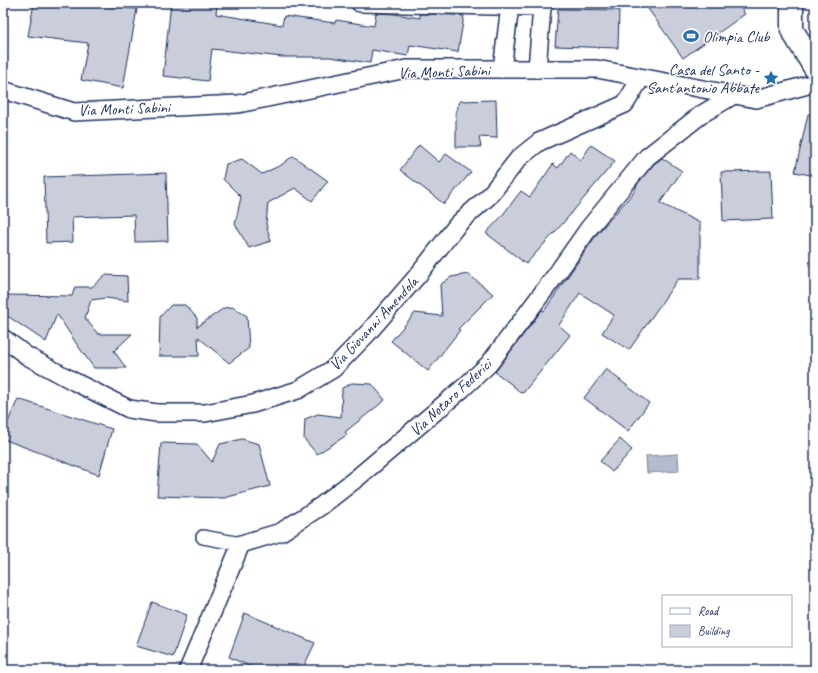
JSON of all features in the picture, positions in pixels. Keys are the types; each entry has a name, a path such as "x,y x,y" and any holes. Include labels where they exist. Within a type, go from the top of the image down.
{"main road":[{"path":"792,3 792,30 815,68"}],"street":[{"path":"360,3 510,6 543,5 537,69"},
{"path":"502,69 510,6"},
{"name":"Via Monti Sabini","path":"3,90 74,112 238,104 406,69 597,69 756,99 815,83"},
{"name":"Via Giovanni Amendola","path":"3,338 27,356 129,409 157,413 205,413 253,404 298,390 333,369 368,333 419,274 458,224 489,196 519,158 539,142 625,104 641,78"},
{"name":"Via Notaro Federici","path":"241,544 281,532 321,506 357,478 462,389 488,364 558,272 589,228 647,157 702,114 734,95"},
{"path":"188,670 241,544 203,537"}],"water":[{"path":"678,454 679,471 647,473 646,456"}],"building":[{"path":"34,3 78,3 137,9 123,88 81,80 88,43 28,36"},
{"path":"171,3 217,5 216,14 282,25 284,16 335,23 336,20 374,26 376,13 420,18 420,14 464,16 458,52 410,45 408,56 372,50 370,63 330,57 282,57 212,49 208,81 163,76"},
{"name":"Olimpia Club","path":"644,3 738,3 745,14 683,58"},
{"path":"558,9 619,10 618,48 555,46"},
{"path":"496,100 497,138 479,137 481,147 456,147 456,112 460,101"},
{"path":"808,114 815,115 815,176 795,172"},
{"path":"419,145 439,162 446,154 471,172 444,204 400,170"},
{"path":"591,145 615,161 564,222 526,264 486,233 501,217 521,191 530,197 553,164 558,168 570,151 581,160"},
{"path":"293,156 328,181 312,201 295,188 268,203 266,224 271,241 249,248 235,224 241,197 223,179 226,164 242,159 262,174 281,165"},
{"path":"662,158 682,171 660,203 700,223 700,279 678,279 629,350 602,333 614,315 580,293 559,325 570,335 523,393 521,393 495,372 542,310 544,311 597,234 634,192 638,183 654,164"},
{"path":"771,171 773,219 723,221 721,172"},
{"path":"166,173 168,241 135,242 134,215 72,217 73,242 46,243 44,177"},
{"path":"468,274 493,294 458,329 460,330 428,371 391,341 415,313 442,316 440,285 451,277"},
{"path":"105,275 127,276 128,301 106,298 91,300 85,318 98,334 132,334 114,351 126,368 94,368 57,314 46,342 6,315 6,295 72,296 75,287 92,287"},
{"path":"171,305 185,305 197,318 197,327 224,308 232,307 247,316 249,348 229,363 198,337 199,356 159,356 160,317"},
{"path":"606,369 649,403 628,431 584,398"},
{"path":"352,383 372,384 385,400 345,432 347,435 317,454 304,439 305,419 318,414 341,417 342,388"},
{"path":"18,399 112,429 99,475 3,439 3,433"},
{"path":"242,439 259,444 270,486 224,498 157,496 161,443 197,444 212,462 220,444"},
{"path":"620,439 632,450 612,472 600,461"},
{"path":"152,602 187,615 173,657 136,646"},
{"path":"245,613 315,643 302,670 258,670 229,657"}],"place":[{"name":"Olimpia Club","path":"691,36"},
{"name":"Casa del Santo - Sant'antonio Abbate","path":"771,78"}]}
